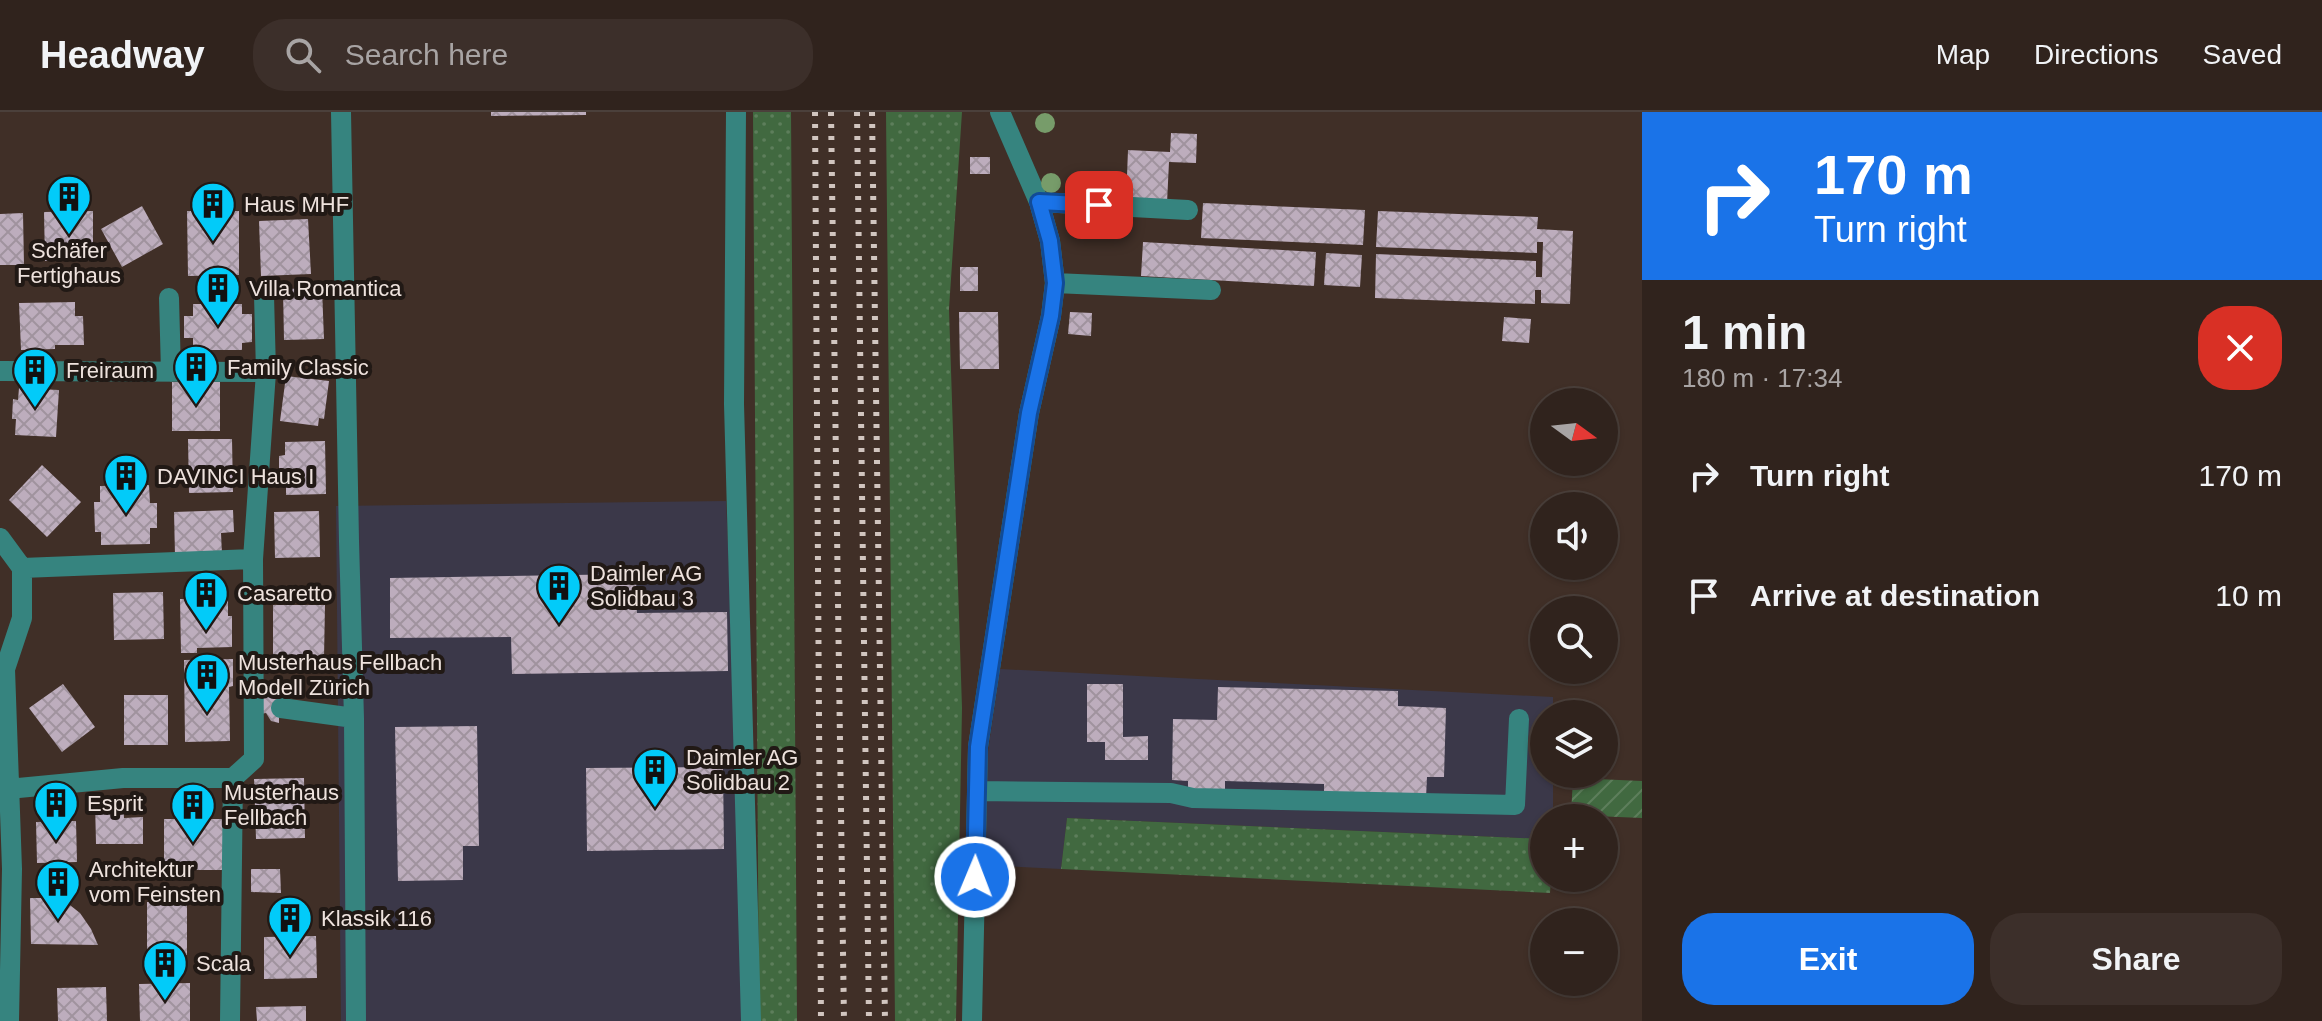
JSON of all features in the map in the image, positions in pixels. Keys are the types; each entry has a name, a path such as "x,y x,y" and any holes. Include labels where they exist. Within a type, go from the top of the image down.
{"street":[{"path":"341,112 354,718 356,1021"},
{"path":"736,112 734,404 751,1021"},
{"path":"972,1021 978,747 1029,413 1051,316 1055,283 1050,241 1039,202 1000,112"},
{"path":"1039,202 1188,210"},
{"path":"1055,283 1211,290"},
{"path":"8,789 123,778 233,778 254,759 253,559 266,372 264,295"},
{"path":"169,298 171,372"},
{"path":"0,371 266,372"},
{"path":"0,538 22,575 22,618 5,669 13,884 9,1021"},
{"path":"0,582 22,575 253,559"},
{"path":"281,708 354,718"},
{"path":"977,791 1171,793 1193,798 1515,805 1519,719"},
{"path":"230,1021 233,778"}],"shaded area":[{"path":"726,501 746,1021 341,1021 336,506"},
{"path":"1000,669 1553,697 1553,700 1530,700 1530,788 1553,788 1553,804 1530,804 1530,838 1067,818 1061,869 985,865 988,751"}],"green space":[{"path":"753,112 791,112 797,1021 759,1021"},
{"path":"886,112 962,112 949,309 962,708 956,1021 895,1021"},
{"path":"1618,780 1642,781 1642,818 1618,817 1618,804 1572,804 1572,788 1618,788"},
{"path":"1067,818 1530,838 1530,892 1550,892 1550,893 1061,869"}],"building":[{"path":"491,112 586,112 586,115 491,116"},
{"path":"1171,133 1197,134 1196,163 1169,162 1167,203 1126,201 1128,150 1170,152"},
{"path":"970,157 990,157 990,174 970,174"},
{"path":"1203,203 1365,210 1363,245 1201,238"},
{"path":"142,206 163,244 122,267 101,229"},
{"name":"Schäfer Fertighaus","path":"93,211 93,261 45,261 44,212"},
{"name":"Haus MHF","path":"187,211 239,211 239,275 188,276"},
{"path":"1378,211 1538,217 1537,229 1573,231 1570,304 1541,303 1541,290 1535,290 1535,304 1375,298 1376,254 1536,261 1536,277 1542,277 1543,242 1537,242 1537,253 1376,247"},
{"path":"23,213 24,265 0,265 0,214"},
{"path":"308,219 311,274 261,276 259,221"},
{"path":"1143,242 1316,252 1314,286 1141,276"},
{"path":"1326,253 1362,255 1360,287 1324,285"},
{"path":"960,267 978,267 978,291 960,291"},
{"path":"322,288 324,339 284,340 283,289"},
{"path":"75,302 75,316 83,316 84,345 21,350 19,303"},
{"name":"Villa Romantica","path":"193,304 242,304 242,314 252,314 252,342 242,343 242,350 193,350 193,338 184,338 184,316 193,316"},
{"path":"959,312 998,312 999,369 960,369"},
{"path":"1070,312 1092,313 1091,336 1068,334"},
{"path":"1504,317 1531,319 1529,343 1502,341"},
{"path":"286,376 329,381 324,419 319,418 318,426 280,421"},
{"name":"Family Classic","path":"172,382 220,382 220,431 172,431"},
{"name":"Freiraum","path":"19,388 59,390 56,437 15,435 13,399 18,400"},
{"path":"188,439 232,439 233,492 189,493"},
{"path":"325,441 326,494 286,495 286,479 279,479 279,456 285,455 285,442"},
{"path":"42,465 81,502 47,537 9,500"},
{"name":"DAVINCI Haus I","path":"149,485 150,503 157,503 157,528 150,528 150,544 101,545 101,532 95,532 94,502 100,502 100,486"},
{"path":"233,510 234,532 221,533 222,554 175,556 174,512"},
{"path":"319,511 320,557 275,558 274,512"},
{"name":"Daimler AG Solidbau 3","path":"636,574 637,613 727,612 728,671 512,674 511,637 390,638 390,578"},
{"name":"Casaretto","path":"190,588 228,588 232,647 197,648 197,653 181,653 180,599 190,599"},
{"path":"163,592 164,639 114,640 113,593"},
{"path":"273,605 325,605 324,658 273,658"},
{"name":"Musterhaus Fellbach Modell Zürich","path":"233,659 233,686 229,687 230,741 185,742 184,660"},
{"path":"63,684 95,727 62,752 29,708"},
{"path":"1087,684 1123,684 1123,737 1148,736 1148,760 1105,760 1105,742 1087,742"},
{"path":"1218,687 1398,691 1398,706 1446,708 1444,777 1427,777 1426,798 1324,796 1324,784 1225,781 1225,795 1188,789 1188,781 1172,780 1173,719 1217,720"},
{"path":"261,694 279,695 279,723 271,721 266,713 261,714"},
{"name":"Musterhaus Fellbach","path":"124,695 168,695 168,745 124,745"},
{"path":"477,726 479,846 463,846 463,880 398,881 395,727"},
{"name":"Daimler AG Solidbau 2","path":"723,767 724,849 587,851 586,768"},
{"path":"304,778 305,838 256,839 254,779"},
{"path":"95,802 123,802 124,818 143,817 143,844 96,844"},
{"name":"Musterhaus Fellbach","path":"164,819 223,819 223,870 164,870"},
{"name":"Esprit","path":"76,821 77,862 37,863 36,822"},
{"path":"251,869 280,869 281,893 251,892"},
{"name":"Architektur vom Feinsten","path":"30,898 66,902 80,913 98,945 31,944"},
{"path":"187,901 187,955 147,955 147,902"},
{"name":"Klassik 116","path":"316,936 317,978 264,979 264,937"},
{"name":"Scala","path":"190,983 190,1021 140,1021 139,984"},
{"path":"106,987 107,1021 58,1021 57,988"},
{"path":"306,1006 306,1021 257,1021 256,1007"}],"railway":[{"path":"815,112 821,1021"},
{"path":"831,112 844,1021"},
{"path":"857,112 869,1021"},
{"path":"872,112 885,1021"}],"place":[{"name":"Schäfer Fertighaus","path":"69,236"},
{"name":"Haus MHF","path":"213,243"},
{"name":"Villa Romantica","path":"218,327"},
{"name":"Family Classic","path":"196,406"},
{"name":"Freiraum","path":"35,409"},
{"name":"DAVINCI Haus I","path":"126,515"},
{"name":"Daimler AG Solidbau 3","path":"559,625"},
{"name":"Casaretto","path":"206,632"},
{"name":"Musterhaus Fellbach Modell Zürich","path":"207,714"},
{"name":"Daimler AG Solidbau 2","path":"655,809"},
{"name":"Esprit","path":"56,842"},
{"name":"Musterhaus Fellbach","path":"193,844"},
{"name":"Architektur vom Feinsten","path":"58,921"},
{"name":"Klassik 116","path":"290,957"},
{"name":"Scala","path":"165,1002"}],"route":[{"path":"975,877 978,747 1029,413 1051,316 1055,283 1050,241 1039,202 1099,205"}]}
